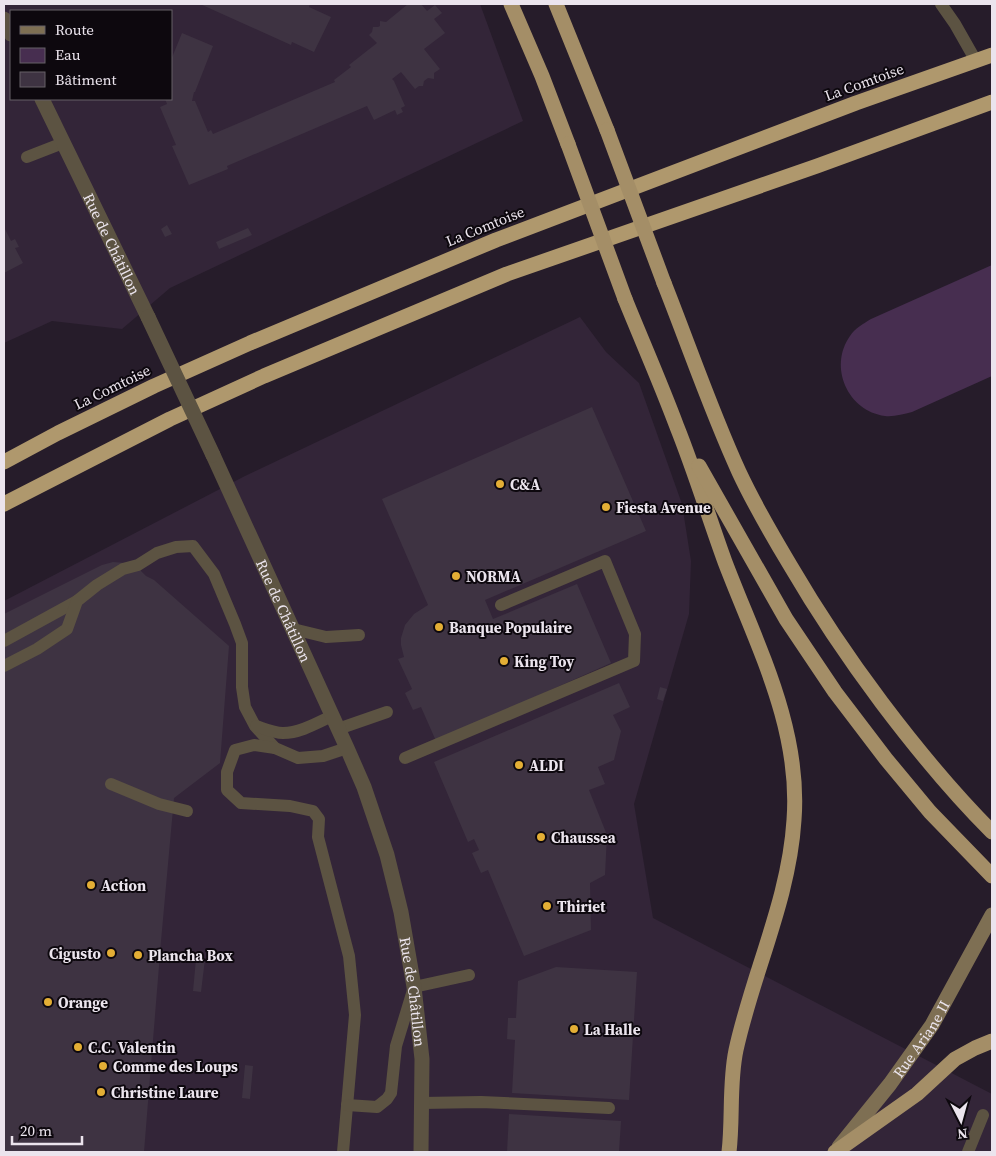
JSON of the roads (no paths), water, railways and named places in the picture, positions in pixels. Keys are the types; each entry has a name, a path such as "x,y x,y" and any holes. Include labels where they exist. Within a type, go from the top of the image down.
{"highway":[{"path":"504,4 542,76"},
{"path":"511,4 542,76 625,299 678,428 786,725 794,772 794,820 777,912 736,1052 731,1092 729,1152"},
{"path":"556,4 608,130 664,283 720,427 740,473 766,524 826,625 856,668 901,729 941,778 991,831"},
{"name":"La Comtoise","path":"4,462 154,386 250,343 487,244 856,103 992,55"},
{"path":"4,504 170,419 256,380 507,274 817,166 992,102"},
{"path":"678,428 786,619 835,692 886,759 930,812 992,876"},
{"path":"835,1152 916,1094 956,1059 992,1041"}],"main road":[{"name":"Rue Ariane II","path":"835,1152 890,1084 932,1025 992,915"}],"street":[{"path":"4,19 10,32"},
{"name":"Rue de Châtillon","path":"42,100 213,454 364,787 387,855 401,912 414,987 422,1059 421,1152"}],"lane":[{"path":"941,4 976,61"},
{"path":"27,156 64,143"},
{"path":"4,641 77,601 97,585 123,569 138,565 156,553 193,546 214,574 242,643 242,687 245,707 254,726 276,748"},
{"path":"405,758 634,661 635,634 605,561 501,605"},
{"path":"4,666 67,629 77,601"},
{"path":"293,629 326,636 359,635"},
{"path":"254,726 271,732 285,733 387,712"},
{"path":"343,1152 355,1015 349,956 318,837 319,820 313,811 290,806 241,803 227,790 227,772 235,750 254,745 276,748 298,758 323,756 347,748"},
{"path":"111,784 159,804 187,812"},
{"path":"347,1105 377,1107 390,1093 396,1046 414,987 469,975"},
{"path":"422,1103 481,1102 609,1108"},
{"path":"968,1152 983,1115"}],"water":[{"path":"992,265 992,376 912,412 885,416 861,406 845,386 842,374 841,361 844,348 854,331 871,319"}],"place":[{"name":"C&A","path":"500,484"},
{"name":"Fiesta Avenue","path":"606,507"},
{"name":"NORMA","path":"456,576"},
{"name":"Banque Populaire","path":"439,627"},
{"name":"King Toy","path":"504,661"},
{"name":"ALDI","path":"519,765"},
{"name":"Chaussea","path":"541,837"},
{"name":"Action","path":"91,885"},
{"name":"Thiriet","path":"547,906"},
{"name":"Cigusto","path":"111,953"},
{"name":"Plancha Box","path":"138,955"},
{"name":"Orange","path":"48,1002"},
{"name":"La Halle","path":"574,1029"},
{"name":"C.C. Valentin","path":"78,1047"},
{"name":"Comme des Loups","path":"103,1066"},
{"name":"Christine Laure","path":"101,1092"}]}
